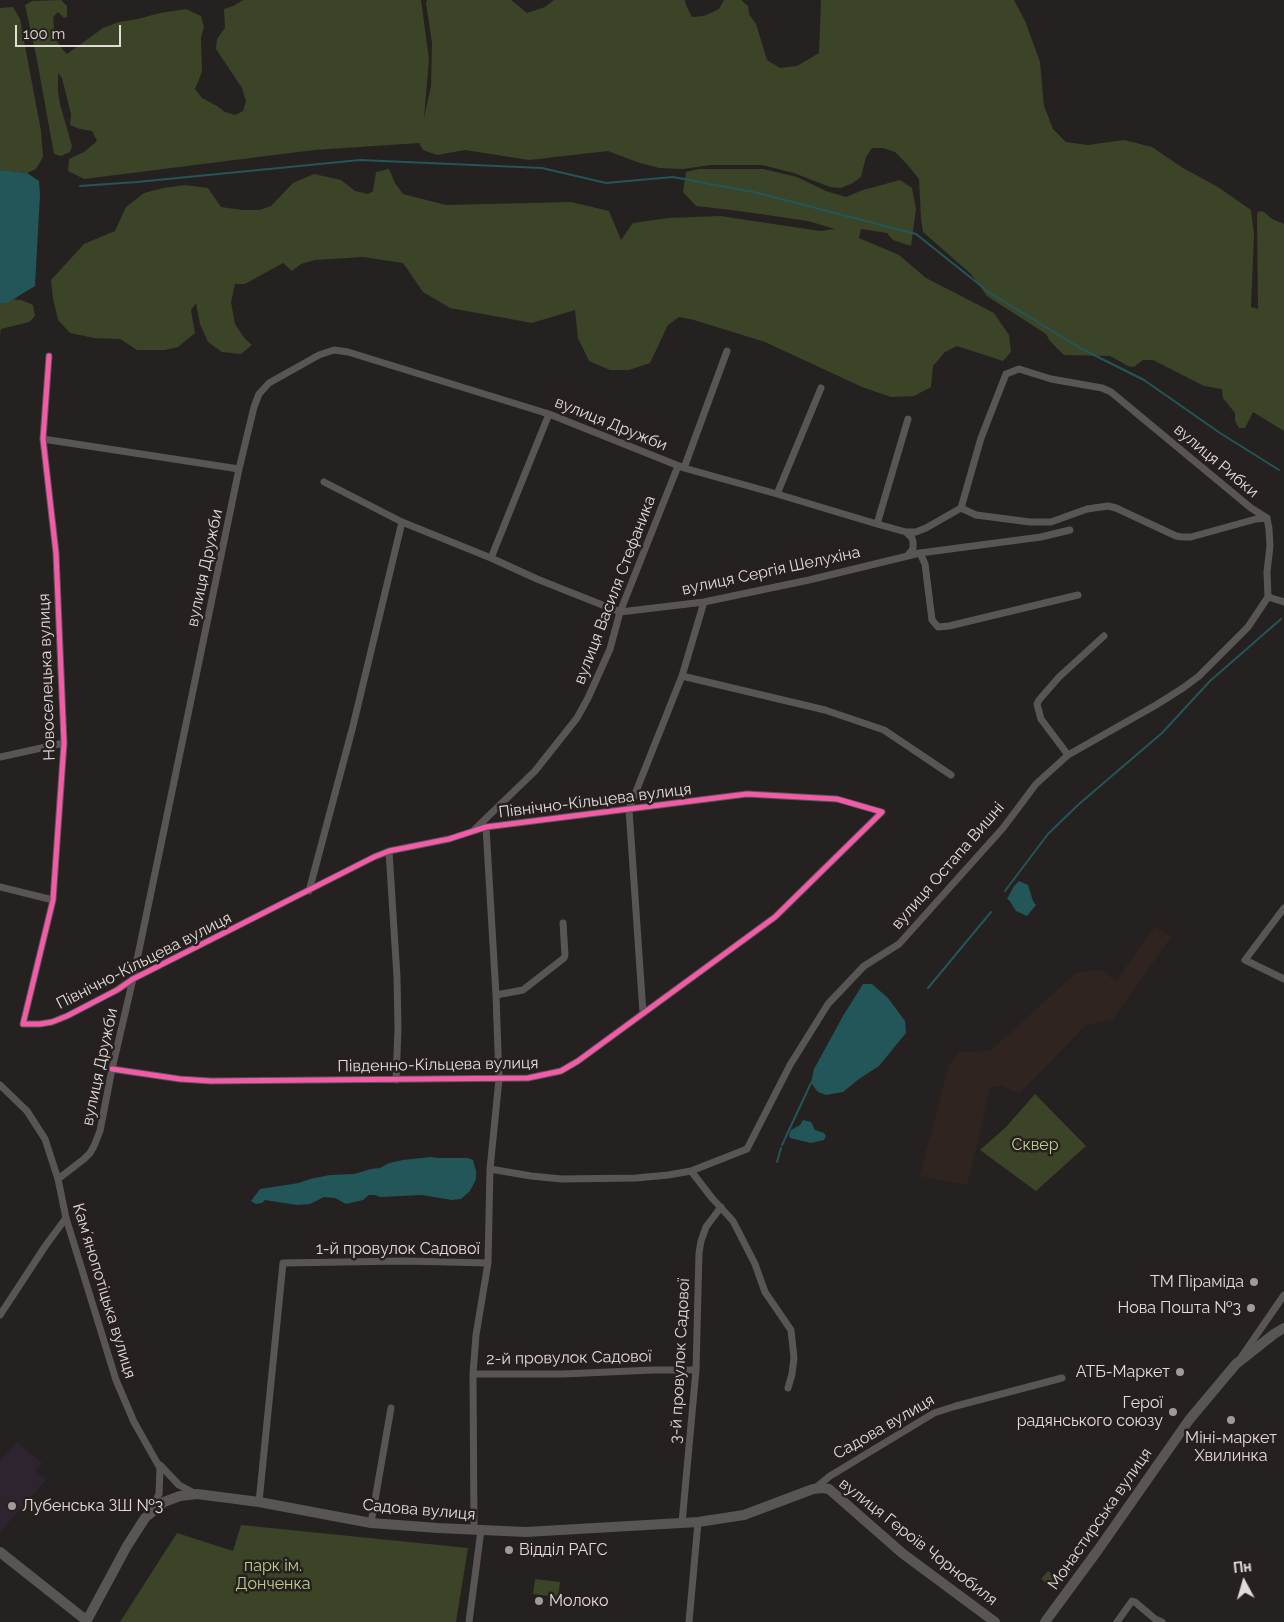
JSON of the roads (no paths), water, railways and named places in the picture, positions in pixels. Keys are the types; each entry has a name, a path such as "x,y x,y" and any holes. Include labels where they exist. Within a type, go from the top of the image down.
{"main road":[{"name":"Монастирська вулиця","path":"1045,1622 1189,1420 1236,1364 1284,1328"},
{"name":"Садова вулиця","path":"87,1622 127,1546 145,1518 172,1498 197,1494 259,1502 371,1523 526,1532 698,1522 744,1515 818,1488"},
{"name":"вулиця Героїв Чорнобиля","path":"818,1488 829,1489 902,1553 995,1622"},
{"path":"0,1552 87,1622"}],"street":[{"name":"вулиця Дружби","path":"58,1179 84,1159 94,1146 100,1130 112,1069 134,979 239,469 254,407 259,394 269,383 319,354 334,350 348,352 549,414 681,467 906,532"},
{"name":"вулиця Дружби","path":"681,467 726,351"},
{"name":"Новоселецька вулиця","path":"23,1024 53,900 64,743 56,553 43,439 49,356"},
{"name":"вулиця Рибки","path":"1018,368 1051,379 1102,388 1111,392 1251,508 1267,518 1256,519 1191,537 1182,537 1108,506 1087,509 1051,522 1030,522 976,515 961,508 981,438 1006,374 1018,368"},
{"path":"777,494 820,388"},
{"path":"491,558 549,414"},
{"path":"877,524 908,419"},
{"path":"43,439 239,469"},
{"name":"вулиця Василя Стефаника","path":"471,832 535,771 577,718 610,649 620,612 681,467"},
{"name":"вулиця Сергія Шелухіна","path":"324,482 402,522 491,558 537,580 620,612 704,602 809,580 920,553 1041,537 1070,530"},
{"path":"906,532 921,530 961,508"},
{"path":"1267,518 1270,529 1267,572 1268,598 1284,602"},
{"path":"309,890 352,726 402,522"},
{"path":"906,532 913,542 913,549 908,556"},
{"path":"920,553 925,564 932,620 938,627 1078,595"},
{"name":"вулиця Остапа Вишні","path":"490,1169 530,1176 562,1178 636,1178 691,1171 747,1149 790,1065 828,1004 864,966 899,944 1004,828 1036,784 1068,754 1156,706 1199,676 1248,627 1268,598"},
{"path":"642,1013 629,809 682,676 704,602"},
{"path":"1068,754 1041,719 1038,712 1038,700 1058,677 1104,636"},
{"path":"682,676 824,710 884,730 951,775"},
{"path":"0,757 64,743"},
{"name":"Північно-Кільцева вулиця","path":"23,1024 46,1023 67,1016 134,979 389,851 449,840 486,827 747,794 837,799 882,812"},
{"name":"Південно-Кільцева вулиця","path":"112,1069 180,1079 211,1081 499,1079 528,1078 561,1071 578,1061 775,917 882,812"},
{"path":"486,827 499,1079 490,1169 488,1262"},
{"path":"389,851 397,977 398,1029 396,1080"},
{"path":"0,886 53,900"},
{"path":"1284,908 1245,960 1284,979"},
{"path":"496,994 523,990 564,958 563,924"},
{"name":"Камʼянопотіцька вулиця","path":"0,1085 27,1111 44,1139 58,1179 66,1218 116,1380 134,1422 158,1463 160,1476 158,1494 151,1512"},
{"path":"691,1171 733,1221 755,1264 765,1292 791,1330 794,1358 788,1388"},
{"name":"3-й провулок Садової","path":"682,1523 696,1370 699,1253 706,1227 721,1207"},
{"path":"0,1315 66,1218"},
{"name":"1-й провулок Садової","path":"259,1502 283,1263 488,1262 476,1335 473,1374 478,1530 469,1622"},
{"path":"1236,1364 1284,1295"},
{"name":"2-й провулок Садової","path":"473,1374 563,1374 696,1370"},
{"name":"Садова вулиця","path":"818,1488 830,1476 934,1414 956,1406 1062,1378"},
{"path":"371,1523 391,1408"},
{"path":"158,1463 180,1485 197,1494"},
{"path":"689,1622 698,1522"},
{"path":"1117,1622 1132,1601 1155,1619 1162,1622"}],"water":[{"path":"0,170 27,173 39,181 40,195 35,286 7,303 0,303"},
{"path":"1019,881 1028,885 1036,905 1027,916 1016,911 1007,899"},
{"path":"863,984 872,984 888,998 905,1021 906,1033 879,1066 843,1092 826,1095 818,1092 811,1083 814,1069"},
{"path":"803,1120 811,1122 815,1130 824,1133 826,1136 824,1140 811,1143 790,1138 791,1130 800,1125"},
{"path":"431,1157 468,1158 473,1160 476,1179 470,1191 461,1199 452,1200 422,1195 380,1197 369,1195 363,1200 346,1204 335,1198 324,1197 310,1204 297,1205 265,1200 262,1203 256,1204 251,1201 260,1189 299,1183 330,1175 354,1174 380,1168 389,1163"}],"waterway":[{"path":"80,186 360,160 542,168 606,183 673,177 758,193 916,234 990,293 1080,348 1144,380 1220,433 1279,470"},
{"path":"1005,891 1048,834 1079,804 1162,733 1210,681 1281,619"},
{"path":"928,988 991,912"},
{"path":"782,1145 811,1083"},
{"path":"777,1162 781,1148"}],"place":[{"name":"ТМ Піраміда","path":"1254,1282"},
{"name":"Нова Пошта №3","path":"1251,1308"},
{"name":"АТБ-Маркет","path":"1180,1372"},
{"name":"Герої радянського союзу","path":"1173,1412"},
{"name":"Міні-маркет Хвилинка","path":"1231,1420"},
{"name":"Лубенська ЗШ №3","path":"12,1506"},
{"name":"Відділ РАГС","path":"509,1550"},
{"name":"Молоко","path":"539,1601"}],"park label":[{"name":"Сквер","path":"1035,1145"},
{"name":"парк ім. Донченка","path":"273,1575"}]}
